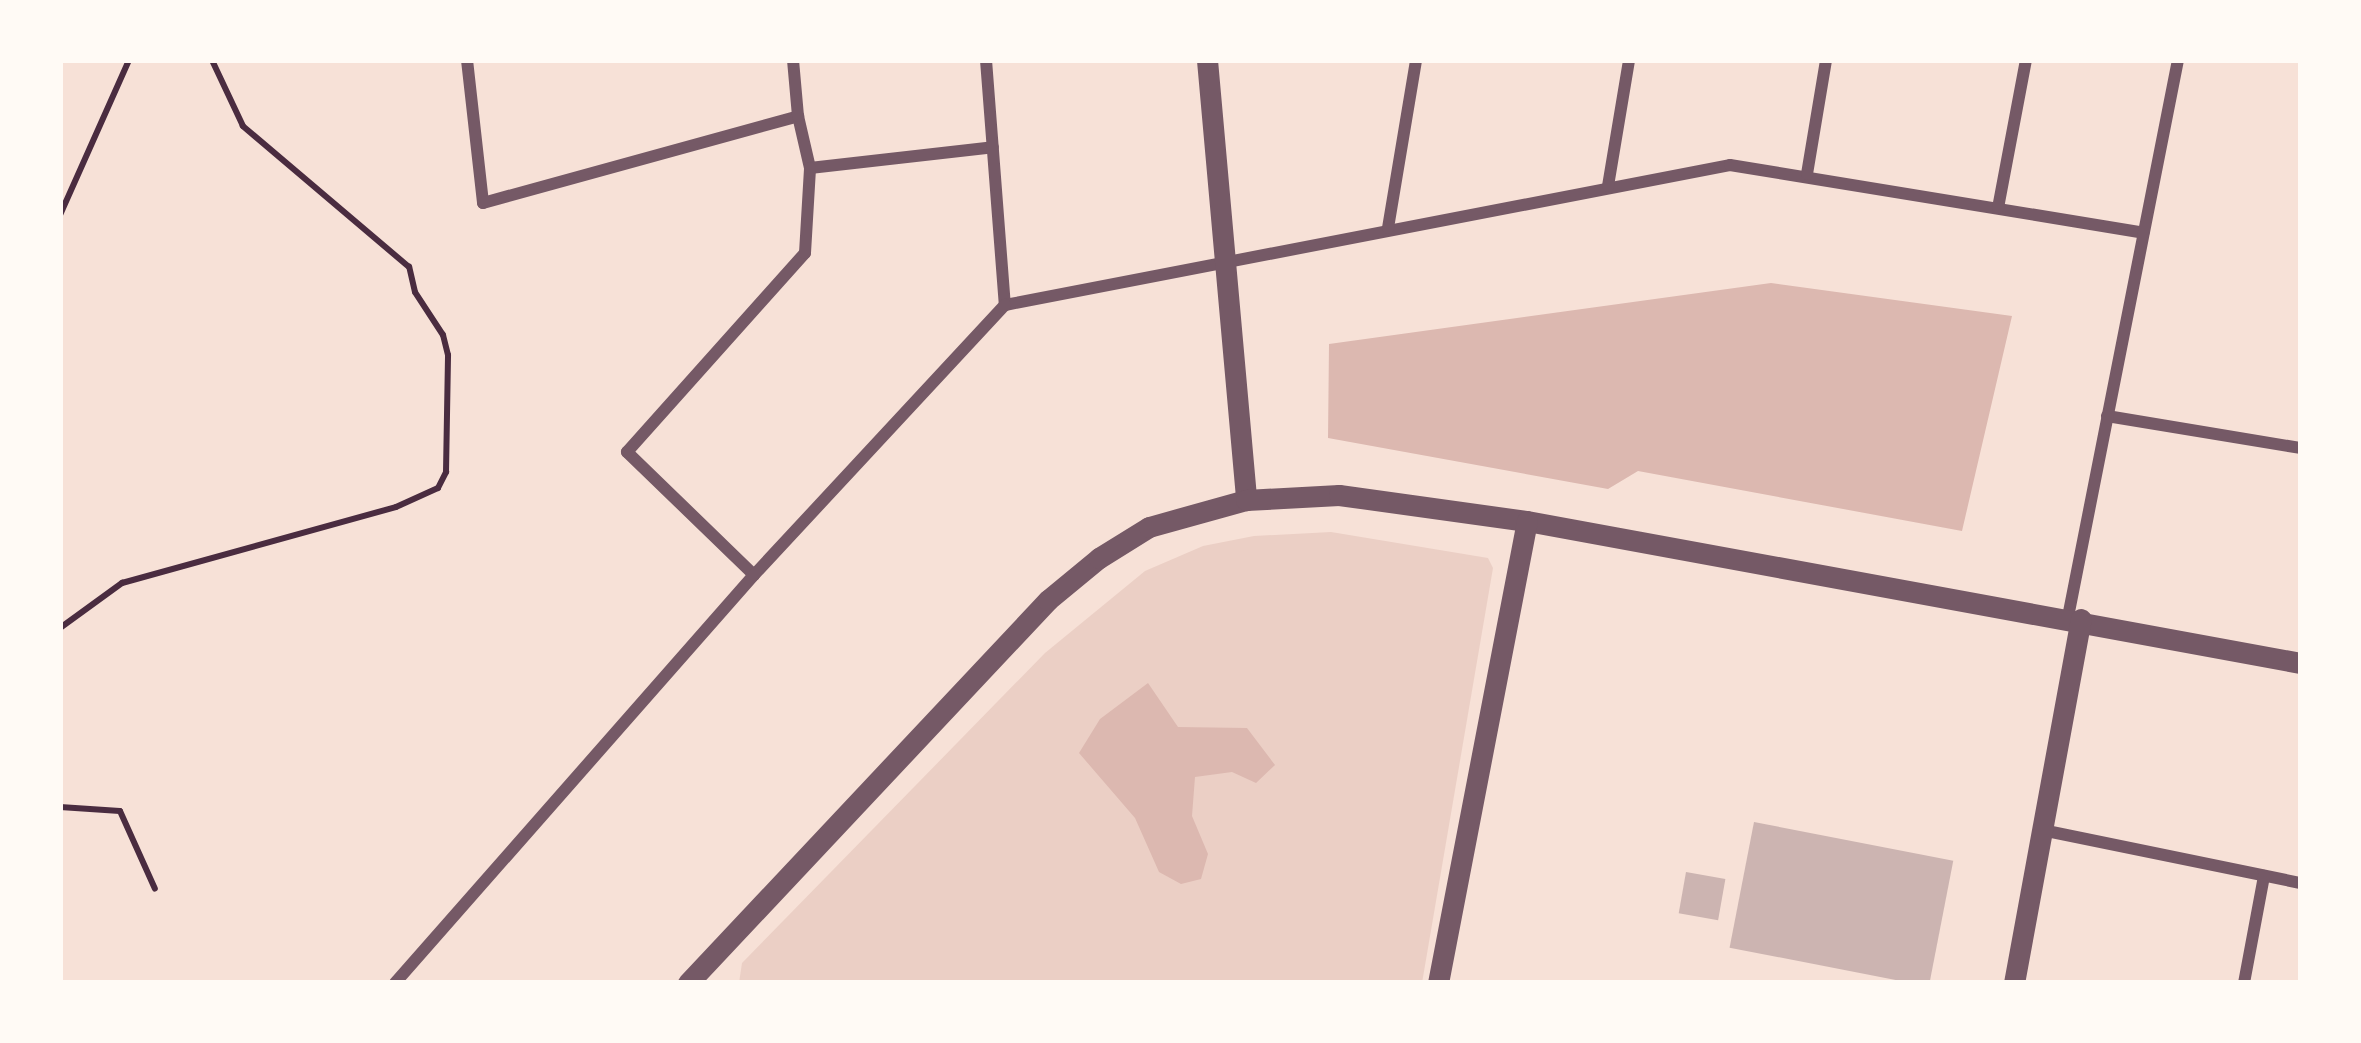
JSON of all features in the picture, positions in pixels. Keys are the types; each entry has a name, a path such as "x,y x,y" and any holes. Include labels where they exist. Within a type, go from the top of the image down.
{"street":[{"path":"467,60 483,203 798,116"},
{"path":"754,575 627,452 806,253 810,167 798,116 793,60"},
{"path":"986,60 1005,305"},
{"path":"1207,60 1246,500"},
{"path":"1388,228 1417,60"},
{"path":"1608,187 1629,60"},
{"path":"1807,174 1826,60"},
{"path":"1998,208 2026,60"},
{"path":"2014,983 2107,416 2178,60"},
{"path":"810,167 993,147"},
{"path":"394,983 754,575 1005,305 1730,165 1807,174 2143,233"},
{"path":"2107,416 2301,448"},
{"path":"693,981 1018,629 1076,577 1149,527 1246,500 1339,494 1527,521 2301,663"},
{"path":"1438,983 1527,521"},
{"path":"2042,830 2301,883"},
{"path":"2244,983 2264,876"}],"path":[{"path":"60,215 129,60"},
{"path":"60,628 122,583 396,507 438,488 446,472 448,355 442,335 415,292 409,267 242,126 212,60"},
{"path":"60,807 120,811 155,889"}],"shaded area":[{"path":"1771,283 2012,316 1962,531 1638,471 1608,489 1328,438 1329,344"},
{"path":"1331,532 1488,558 1493,568 1422,983 739,983 742,963 1045,653 1145,571 1203,546 1254,536"},
{"path":"1148,683 1178,727 1247,728 1275,765 1256,783 1232,772 1195,777 1192,816 1208,854 1201,879 1181,884 1159,872 1135,818 1079,753 1100,719"}],"building":[{"path":"1754,822 1953,861 1930,983 1730,948"},
{"path":"1686,872 1725,879 1718,920 1679,913"}]}
